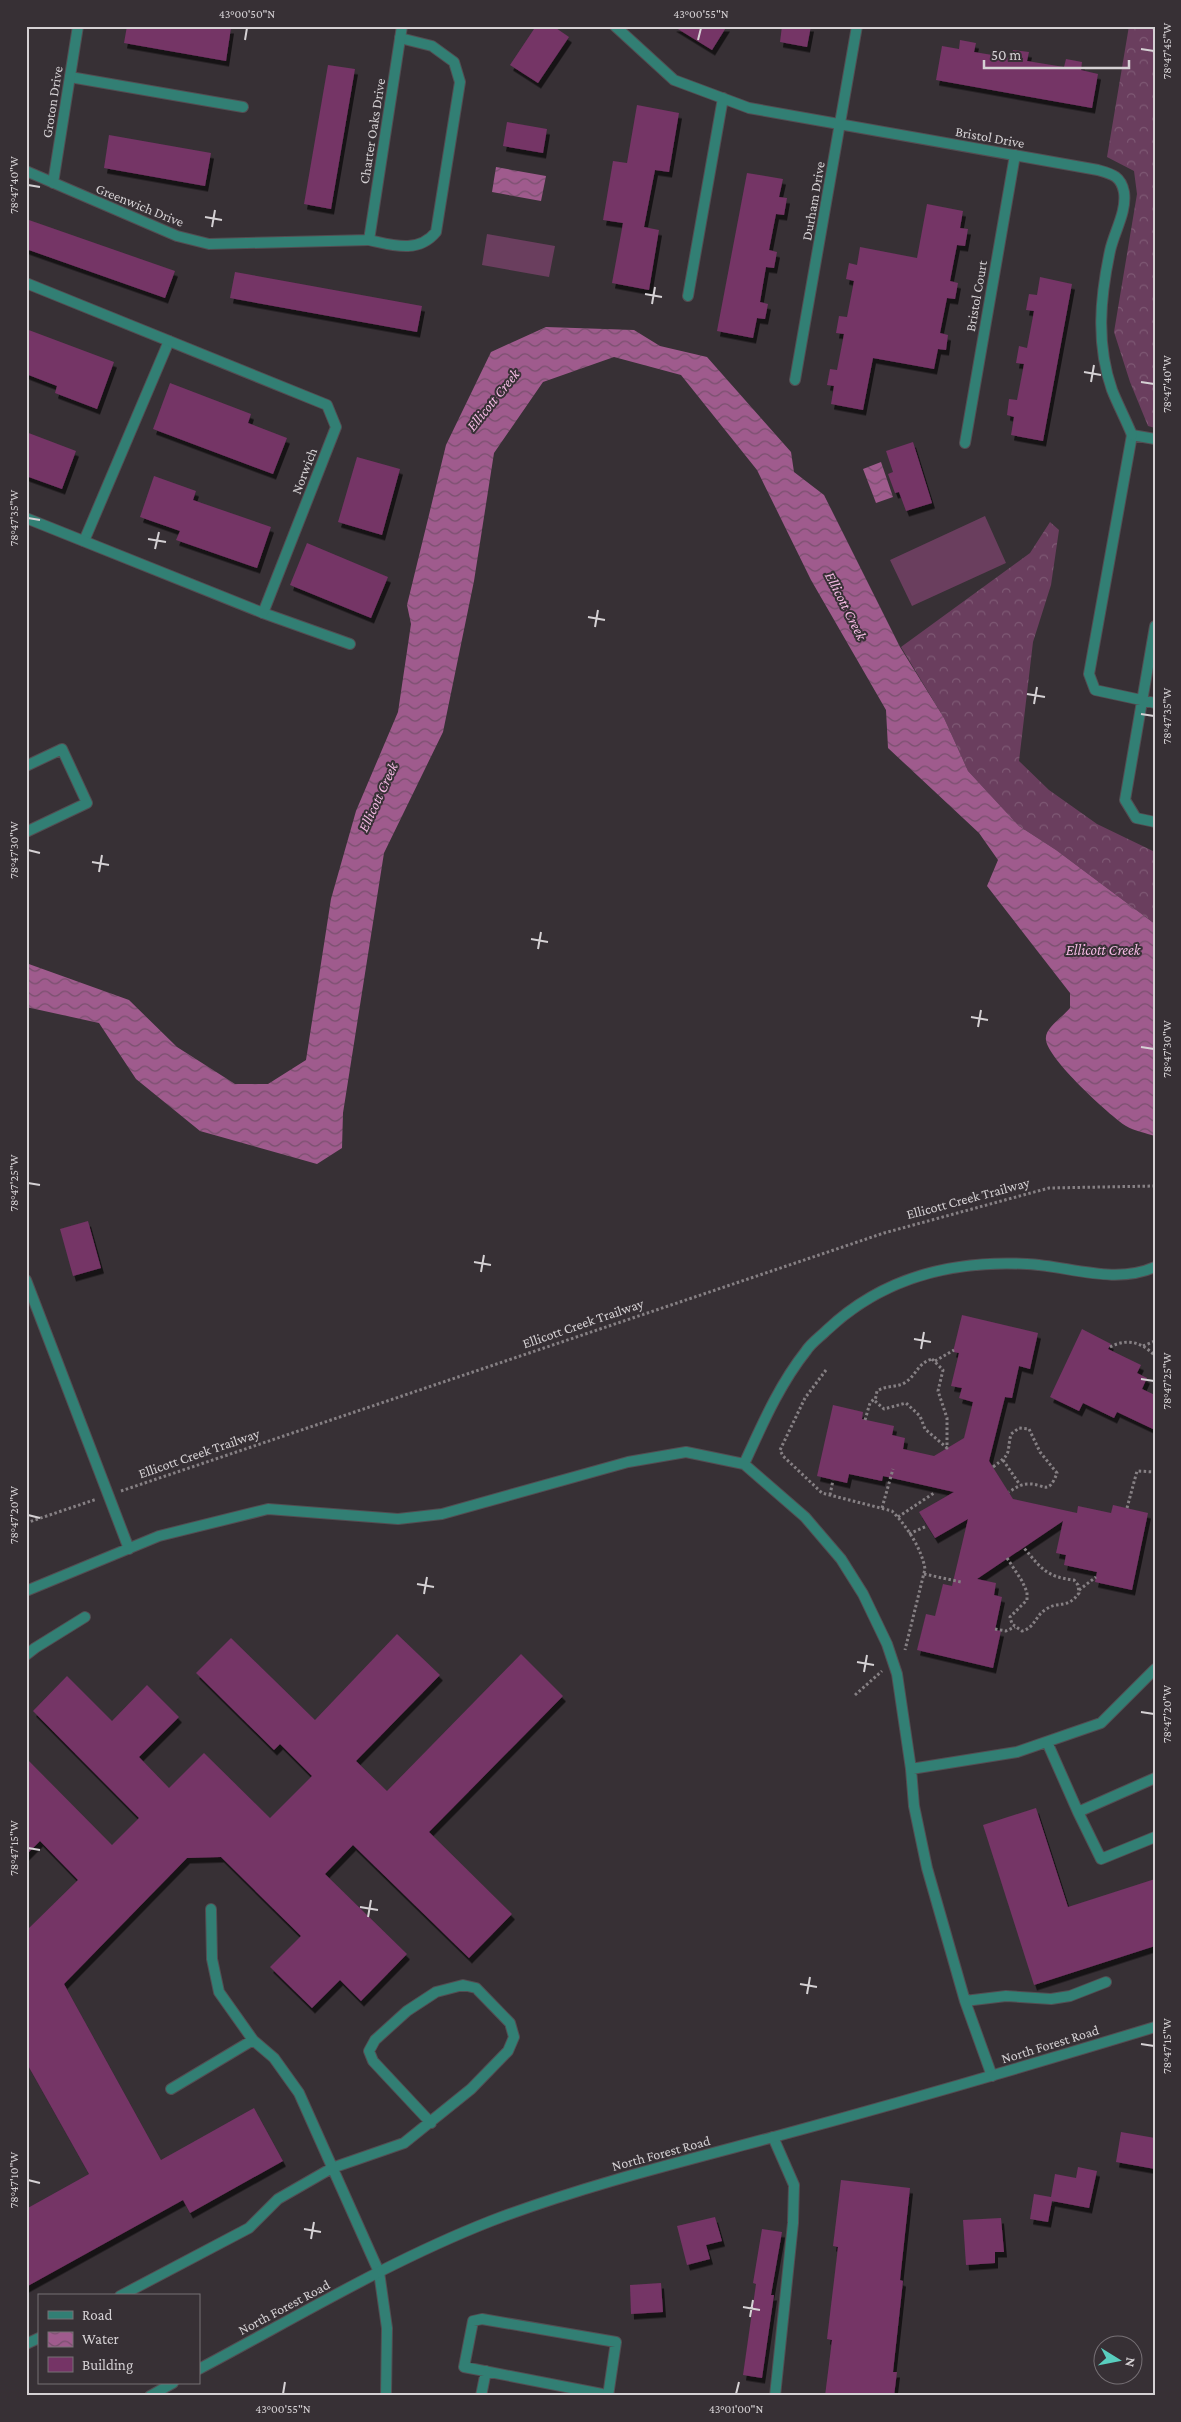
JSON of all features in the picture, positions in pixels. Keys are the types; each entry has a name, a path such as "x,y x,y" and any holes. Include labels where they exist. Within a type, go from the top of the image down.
{"street":[{"name":"Groton Drive","path":"53,183 78,26"},
{"name":"Charter Oaks Drive","path":"369,240 402,26"},
{"name":"Bristol Drive","path":"614,26 674,80 749,108 1098,170 1116,176 1122,182 1125,195 1122,215 1110,249 1100,305 1101,350 1113,391 1132,435"},
{"name":"Durham Drive","path":"795,380 857,26"},
{"name":"Greenwich Drive","path":"26,171 178,236 209,244 369,240 408,247 428,242 436,232 460,82 454,62 432,46 400,38"},
{"path":"70,77 243,106"},
{"path":"688,296 723,98"},
{"name":"Bristol Court","path":"965,443 1015,155"},
{"name":"Norwich","path":"26,282 327,405 336,427 263,613"},
{"path":"84,541 169,340"},
{"path":"1155,439 1132,435 1090,674 1095,690 1155,703"},
{"path":"26,518 263,613 350,644"},
{"path":"1155,626 1125,800 1136,818 1155,822"},
{"path":"26,766 62,749 87,803 26,832"},
{"path":"744,1464 773,1400 806,1350 864,1299 894,1284 927,1274 978,1265 1027,1264 1100,1274 1126,1274 1155,1267"},
{"path":"26,1280 110,1495 129,1549"},
{"path":"26,1591 159,1536 268,1510 398,1519 442,1514 628,1462 686,1452 744,1464 805,1517 841,1559 863,1594 887,1644 893,1662 911,1769 914,1806 927,1868 965,2001 992,2076"},
{"path":"26,1655 85,1617"},
{"path":"911,1769 1017,1752 1101,1723 1155,1669"},
{"path":"1047,1742 1078,1812 1102,1859 1155,1837"},
{"path":"1078,1812 1155,1778"},
{"path":"211,1909 212,1959 219,1992 253,2040 274,2058 299,2093 379,2272 387,2328 386,2396"},
{"path":"965,2001 1006,1996 1051,1999 1070,1996 1106,1982"},
{"path":"124,2294 250,2228 278,2200 332,2168 383,2152 404,2143 431,2122 471,2089 508,2051 514,2037 510,2023 476,1988 463,1984 436,1992 407,2011 376,2040 369,2051 373,2061 431,2122"},
{"name":"North Forest Road","path":"200,2368 379,2272 431,2247 526,2208 609,2182 992,2076 1155,2027"},
{"path":"171,2089 253,2040"},
{"path":"773,2137 794,2185 793,2223 775,2396"},
{"path":"603,2396 602,2394 464,2367 473,2321 482,2319 616,2342 608,2396"},
{"path":"26,2344 38,2338"},
{"path":"481,2396 486,2371"},
{"path":"150,2396 171,2384"}],"path":[{"name":"Ellicott Creek Trailway","path":"26,1523 884,1233 1049,1188 1155,1186"},
{"path":"1110,1346 1124,1340 1143,1346 1155,1356"},
{"path":"1143,1346 1155,1341"},
{"path":"935,1361 954,1350"},
{"path":"932,1359 935,1361 943,1370 938,1391 947,1418 947,1448 925,1429 914,1408 906,1403 884,1409 878,1406 875,1399 876,1391 883,1387 901,1385 908,1380 924,1361 932,1359"},
{"path":"826,1370 805,1398 780,1450 783,1456 822,1493 892,1511 898,1517 923,1558 924,1574 905,1651 855,1696"},
{"path":"865,1420 870,1403 875,1399"},
{"path":"993,1467 1003,1460 1010,1451 1011,1434 1019,1428 1029,1429 1040,1452 1057,1473 1049,1487 1040,1488 1035,1484 1028,1484 1020,1485 1009,1492"},
{"path":"1003,1460 1020,1485"},
{"path":"882,1508 893,1469"},
{"path":"1127,1508 1137,1471 1155,1472"},
{"path":"830,1495 833,1480"},
{"path":"898,1517 934,1494"},
{"path":"909,1534 927,1526"},
{"path":"1007,1558 1027,1592 1027,1600 1010,1618 1015,1627 1022,1631 1028,1630 1043,1611 1070,1604 1079,1594 1074,1580 1048,1574 1040,1569 1024,1548"},
{"path":"924,1574 961,1582"},
{"path":"1078,1590 1096,1577"},
{"path":"995,1629 1006,1631 1015,1627"}],"green space":[{"path":"1129,26 1155,26 1155,428 1148,426 1130,382 1114,332 1137,194 1134,171 1107,157"},
{"path":"487,234 555,246 549,277 482,265"},
{"path":"985,516 1006,563 912,606 890,560"},
{"path":"1050,522 1059,530 1051,585 1033,642 1019,761 1049,790 1097,824 1155,852 1155,924 1056,850 1019,826 968,771 944,718 901,647 1030,553"}],"water":[{"path":"496,167 546,176 541,201 492,192"},
{"name":"Ellicott Creek","path":"546,327 634,330 660,346 707,357 791,452 794,472 824,495 900,647 944,718 968,771 1019,826 1056,850 1155,924 1155,1136 1126,1126 1118,1120 1080,1086 1049,1049 1046,1036 1051,1027 1070,1008 1070,993 987,886 998,860 979,833 888,748 886,710 811,580 757,470 681,375 614,357 543,382 494,453 474,581 443,732 384,853 343,1113 342,1148 317,1164 200,1131 136,1079 99,1023 26,1007 26,963 129,1000 177,1047 235,1084 268,1084 306,1060 331,899 356,811 398,712 411,624 407,605 446,445 491,352"},
{"path":"881,462 893,497 876,503 863,469"}],"building":[{"path":"127,26 231,28 226,61 124,43"},
{"path":"536,26 553,26 569,37 538,83 510,65"},
{"path":"673,26 727,26 712,50"},
{"path":"782,26 811,26 807,47 780,42"},
{"path":"960,40 976,43 974,52 1011,58 1013,50 1029,52 1027,61 1064,67 1066,59 1082,62 1081,70 1098,74 1092,108 936,80 942,46 959,49"},
{"path":"328,65 355,69 331,209 304,204"},
{"path":"637,105 679,113 669,172 655,170 644,227 659,230 649,290 612,283 623,223 603,220 613,161 627,163"},
{"path":"507,122 547,129 543,153 503,146"},
{"path":"109,135 211,153 205,186 104,168"},
{"path":"747,173 783,179 779,197 787,198 784,215 776,214 769,250 777,252 774,268 766,267 760,302 768,304 765,319 757,318 753,338 717,331"},
{"path":"927,204 963,211 960,228 968,229 965,246 957,245 950,281 958,283 955,299 947,298 940,333 948,335 946,350 938,349 934,369 873,358 863,410 831,404 834,386 827,385 830,369 837,370 844,334 836,333 839,316 847,317 854,281 846,279 849,263 857,265 860,247 917,258"},
{"path":"26,219 175,271 165,298 26,249"},
{"path":"235,272 422,306 417,332 230,298"},
{"path":"1040,277 1072,284 1043,441 1011,435 1014,417 1007,415 1009,399 1017,400 1024,364 1016,363 1019,346 1027,348 1034,311 1026,310 1029,294 1037,295"},
{"path":"26,329 114,362 97,409 55,393 57,386 26,374"},
{"path":"170,383 251,414 248,423 287,438 273,474 153,429"},
{"path":"26,432 76,451 62,489 26,476"},
{"path":"913,442 932,503 906,511 899,492 895,493 888,474 893,472 886,451"},
{"path":"357,457 400,469 382,535 338,522"},
{"path":"154,476 196,491 193,500 271,527 257,568 176,540 180,531 140,517"},
{"path":"307,543 388,577 371,618 290,585"},
{"path":"88,1221 101,1268 73,1276 60,1229"},
{"path":"962,1315 1038,1333 1030,1369 1019,1366 1012,1398 1005,1397 989,1461 1013,1499 1077,1513 1078,1506 1111,1513 1113,1505 1148,1513 1132,1590 1095,1582 1097,1572 1064,1565 1066,1555 1056,1553 1063,1521 977,1579 996,1583 994,1595 1002,1597 995,1630 1001,1631 993,1668 917,1650 926,1614 935,1616 943,1584 952,1586 968,1519 935,1538 919,1512 954,1492 883,1476 882,1481 849,1474 847,1483 817,1476 833,1405 863,1412 862,1419 894,1426 892,1435 905,1438 903,1449 934,1456 964,1438 973,1402 959,1398 962,1388 951,1386 959,1353 953,1352"},
{"path":"1082,1329 1111,1344 1108,1349 1141,1365 1137,1373 1147,1378 1142,1389 1155,1395 1155,1430 1117,1412 1114,1418 1083,1403 1079,1411 1050,1397"},
{"path":"397,1634 440,1675 356,1761 387,1791 521,1654 563,1696 429,1832 512,1914 469,1958 353,1845 325,1874 407,1954 361,2001 340,1980 312,2008 270,1967 301,1936 221,1857 187,1858 64,1984 161,2160 254,2108 283,2161 190,2213 183,2200 26,2287 26,2209 89,2174 26,2062 26,1931 78,1880 40,1841 26,1855 26,1758 112,1845 139,1818 33,1711 67,1676 112,1721 147,1685 179,1717 139,1757 169,1788 204,1753 270,1818 312,1776 280,1744 274,1750 196,1673 231,1638 315,1720"},
{"path":"1036,1808 1068,1907 1155,1879 1155,1946 1034,1985 983,1825"},
{"path":"1121,2132 1155,2138 1155,2169 1116,2162"},
{"path":"1078,2167 1097,2171 1089,2208 1052,2201 1048,2222 1030,2219 1034,2194 1051,2197 1055,2174 1076,2178"},
{"path":"841,2180 910,2188 900,2280 903,2281 893,2372 897,2372 894,2396 825,2396 832,2340 827,2339 838,2247 833,2246"},
{"path":"715,2217 722,2241 706,2245 710,2259 687,2265 677,2226"},
{"path":"1001,2218 1004,2252 995,2252 995,2263 966,2265 963,2220"},
{"path":"762,2229 782,2232 771,2295 774,2295 762,2378 743,2375 756,2284 753,2283"},
{"path":"661,2283 663,2312 631,2314 630,2285"}]}
